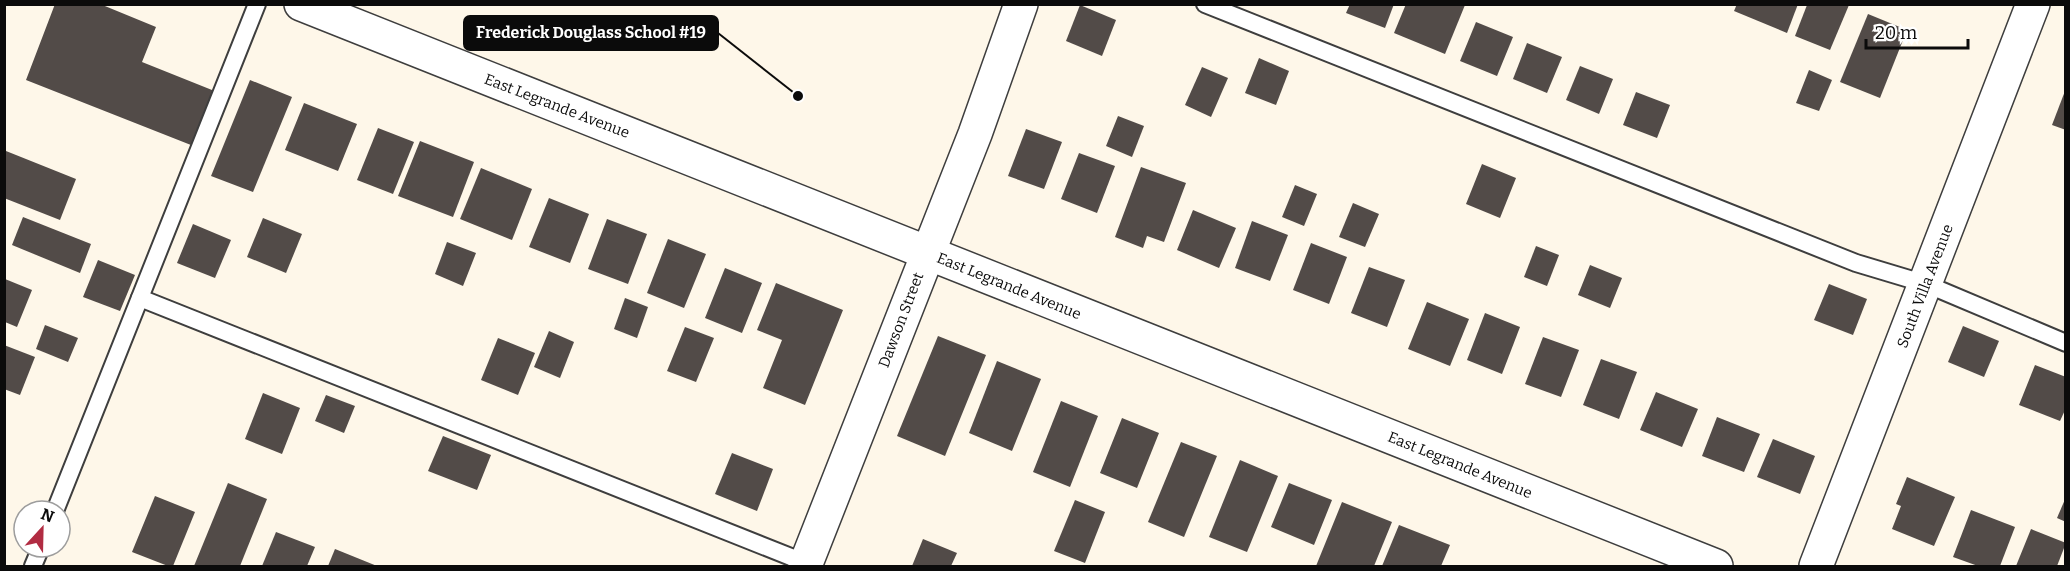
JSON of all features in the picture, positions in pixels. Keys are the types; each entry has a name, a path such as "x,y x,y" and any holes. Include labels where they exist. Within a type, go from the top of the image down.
{"street":[{"name":"East Legrande Avenue","path":"301,4 1716,567"},
{"name":"Dawson Street","path":"809,565 927,253 975,134 1021,4"},
{"name":"South Villa Avenue","path":"1816,567 2033,4"}],"lane":[{"path":"60,499 257,4"},
{"path":"1205,4 1856,263 1926,284 2066,343"},
{"path":"140,298 809,565"}],"building":[{"path":"55,4 100,4 156,27 142,62 217,92 196,147 26,80"},
{"path":"1350,4 1394,4 1385,28 1346,13"},
{"path":"1406,4 1465,5 1445,54 1394,33"},
{"path":"1737,4 1798,4 1787,33 1734,11"},
{"path":"1080,5 1116,20 1102,56 1066,41"},
{"path":"1807,5 1849,5 1830,50 1795,36"},
{"path":"1868,14 1907,30 1880,98 1840,82"},
{"path":"1476,22 1513,37 1497,76 1460,61"},
{"path":"1527,43 1562,57 1547,93 1513,79"},
{"path":"1259,58 1289,71 1276,105 1245,93"},
{"path":"1580,66 1613,79 1599,114 1566,100"},
{"path":"1202,67 1228,78 1211,117 1185,105"},
{"path":"1809,70 1832,80 1819,111 1796,103"},
{"path":"250,80 292,97 253,192 211,176"},
{"path":"2066,91 2066,130 2052,125"},
{"path":"1636,92 1670,105 1657,138 1623,125"},
{"path":"304,103 357,124 338,171 285,150"},
{"path":"1118,116 1144,126 1132,157 1106,146"},
{"path":"378,128 414,142 393,194 357,180"},
{"path":"1026,129 1062,142 1044,189 1008,176"},
{"path":"420,141 474,162 453,217 398,196"},
{"path":"6,151 76,179 60,220 4,198"},
{"path":"1079,153 1115,166 1097,213 1061,199"},
{"path":"1482,164 1516,178 1500,218 1466,204"},
{"path":"1141,167 1186,183 1164,242 1147,236 1143,248 1115,237"},
{"path":"481,168 532,189 512,240 460,219"},
{"path":"1295,185 1317,194 1304,226 1282,217"},
{"path":"549,198 589,214 570,263 529,247"},
{"path":"1353,203 1379,214 1365,247 1339,237"},
{"path":"1193,210 1236,228 1219,268 1177,250"},
{"path":"23,217 91,244 80,273 12,245"},
{"path":"263,218 302,234 286,273 247,257"},
{"path":"607,219 647,234 628,284 588,269"},
{"path":"1252,221 1288,235 1270,281 1235,268"},
{"path":"193,224 231,240 215,278 177,263"},
{"path":"668,239 706,254 684,308 647,293"},
{"path":"447,242 476,253 463,286 435,274"},
{"path":"1311,243 1347,257 1329,304 1293,290"},
{"path":"1536,246 1559,255 1547,286 1524,277"},
{"path":"98,260 135,275 120,311 83,297"},
{"path":"1590,265 1622,278 1610,308 1578,295"},
{"path":"1369,267 1405,280 1387,327 1351,313"},
{"path":"725,268 762,283 742,333 705,318"},
{"path":"5,279 32,290 17,327 5,322"},
{"path":"776,283 843,310 805,405 763,388 782,340 757,330"},
{"path":"1829,284 1867,299 1853,335 1814,320"},
{"path":"625,298 648,307 637,338 614,329"},
{"path":"1427,302 1469,319 1450,366 1408,349"},
{"path":"1485,313 1520,327 1502,374 1467,360"},
{"path":"45,325 78,338 68,362 36,349"},
{"path":"1963,326 1999,341 1984,377 1948,362"},
{"path":"685,327 714,338 696,382 667,371"},
{"path":"549,331 574,342 560,378 534,367"},
{"path":"938,336 986,355 945,456 897,436"},
{"path":"1543,337 1579,350 1561,397 1525,384"},
{"path":"498,338 535,353 518,395 481,380"},
{"path":"4,345 35,357 20,395 4,389"},
{"path":"1601,359 1637,372 1619,419 1583,405"},
{"path":"997,361 1041,379 1012,451 969,433"},
{"path":"2035,365 2066,377 2066,408 2060,421 2019,405"},
{"path":"1656,392 1698,409 1682,447 1640,430"},
{"path":"263,393 300,408 282,454 245,439"},
{"path":"326,395 355,406 344,433 315,421"},
{"path":"1061,401 1098,416 1070,487 1033,472"},
{"path":"1717,417 1760,434 1744,472 1702,456"},
{"path":"1122,418 1159,433 1137,488 1100,473"},
{"path":"443,436 491,455 477,490 428,471"},
{"path":"1773,439 1815,456 1800,494 1757,477"},
{"path":"1181,442 1217,456 1184,537 1148,522"},
{"path":"732,453 773,469 757,511 715,494"},
{"path":"1240,460 1278,476 1247,552 1209,537"},
{"path":"1907,477 1955,497 1934,546 1892,529 1901,506 1896,504"},
{"path":"228,483 267,499 240,566 194,566"},
{"path":"1289,483 1332,500 1314,545 1271,527"},
{"path":"155,496 195,512 173,566 132,552"},
{"path":"2066,497 2066,522 2057,518"},
{"path":"1075,500 1105,512 1085,563 1054,551"},
{"path":"1342,502 1392,522 1374,566 1316,566"},
{"path":"1971,510 2015,527 2000,566 1978,566 1953,557"},
{"path":"1399,525 1450,545 1441,566 1382,566"},
{"path":"2031,529 2066,543 2057,566 2016,566"},
{"path":"276,532 315,547 307,566 262,566"},
{"path":"923,539 957,553 951,566 912,566"},
{"path":"335,549 377,566 328,566"}],"place":[{"name":"Frederick Douglass School #19","path":"798,96"}]}
